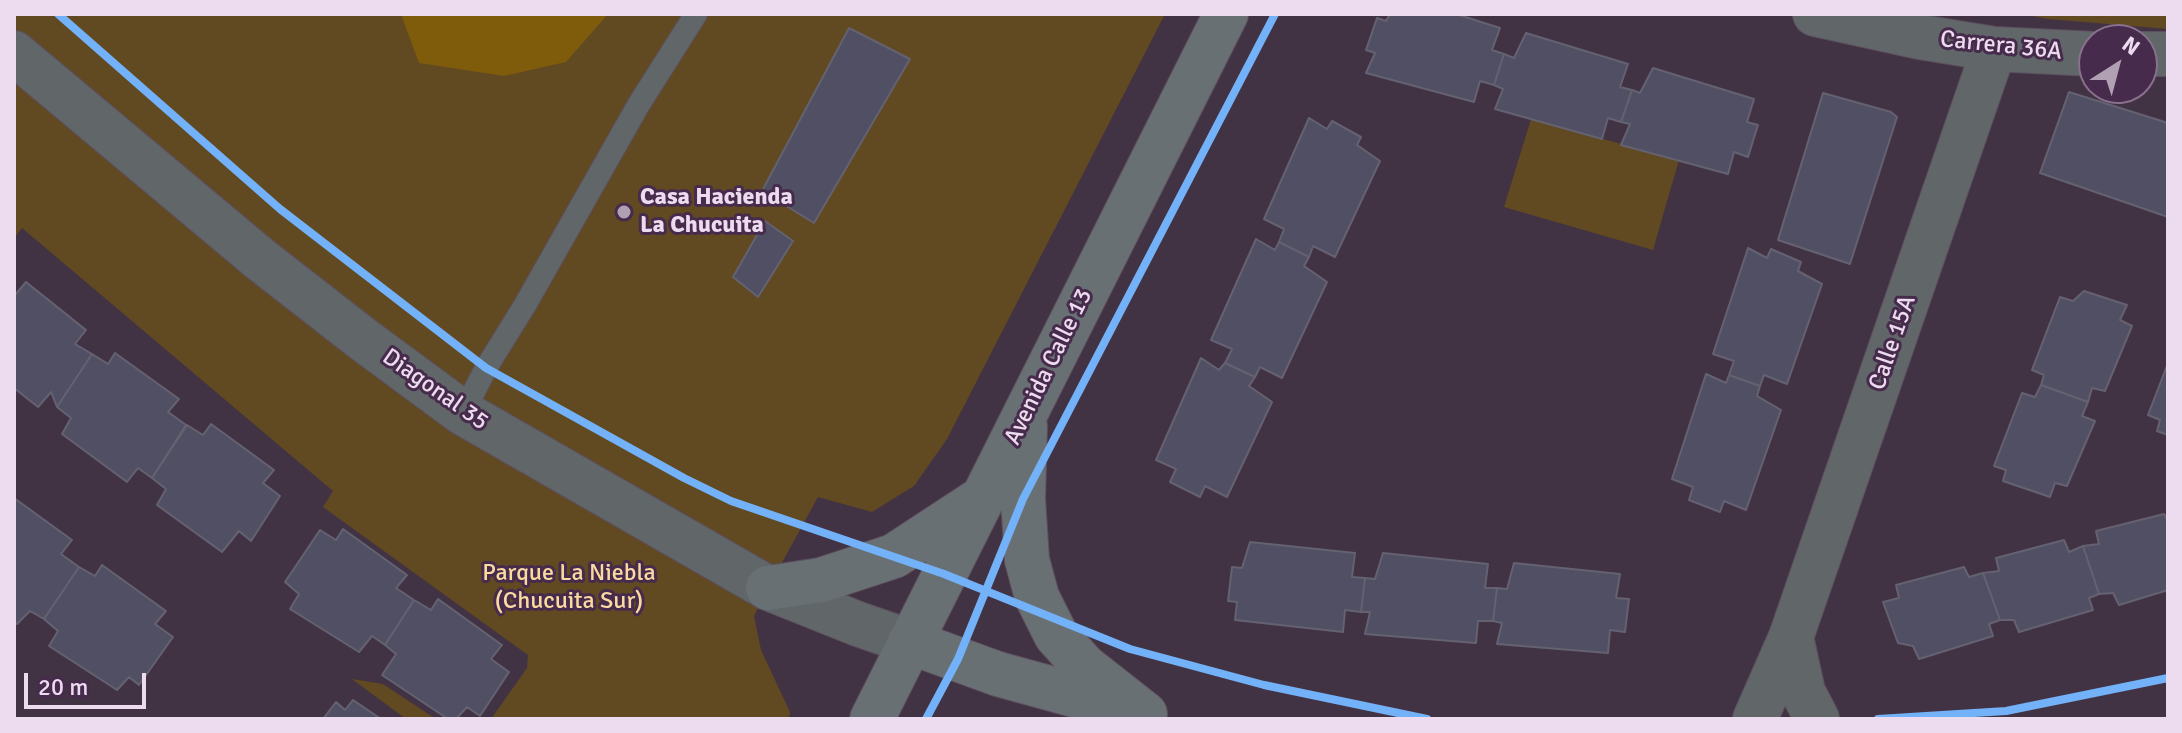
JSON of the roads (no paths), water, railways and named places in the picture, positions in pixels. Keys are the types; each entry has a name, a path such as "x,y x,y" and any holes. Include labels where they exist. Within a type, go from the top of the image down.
{"main road":[{"name":"Avenida Calle 13","path":"872,719 1226,14"},
{"path":"1026,413 1023,499 1027,560 1037,597 1056,635 1084,666 1157,716"},
{"path":"768,588 821,580 894,556 986,495"},
{"path":"910,642 998,674 1157,716"}],"street":[{"name":"Carrera 36A","path":"1815,14 1920,37 1994,49 2078,53"},
{"name":"Calle 15A","path":"1755,719 1791,637 1994,49"},
{"name":"Diagonal 35","path":"14,53 260,259 463,413 768,588 910,642"},
{"path":"1791,637 1803,692 1817,719"}],"lane":[{"path":"463,413 639,104 696,14"}],"place":[{"name":"Casa Hacienda La Chucuita","path":"624,212"}],"park label":[{"name":"Parque La Niebla (Chucuita Sur)","path":"569,588"}]}
